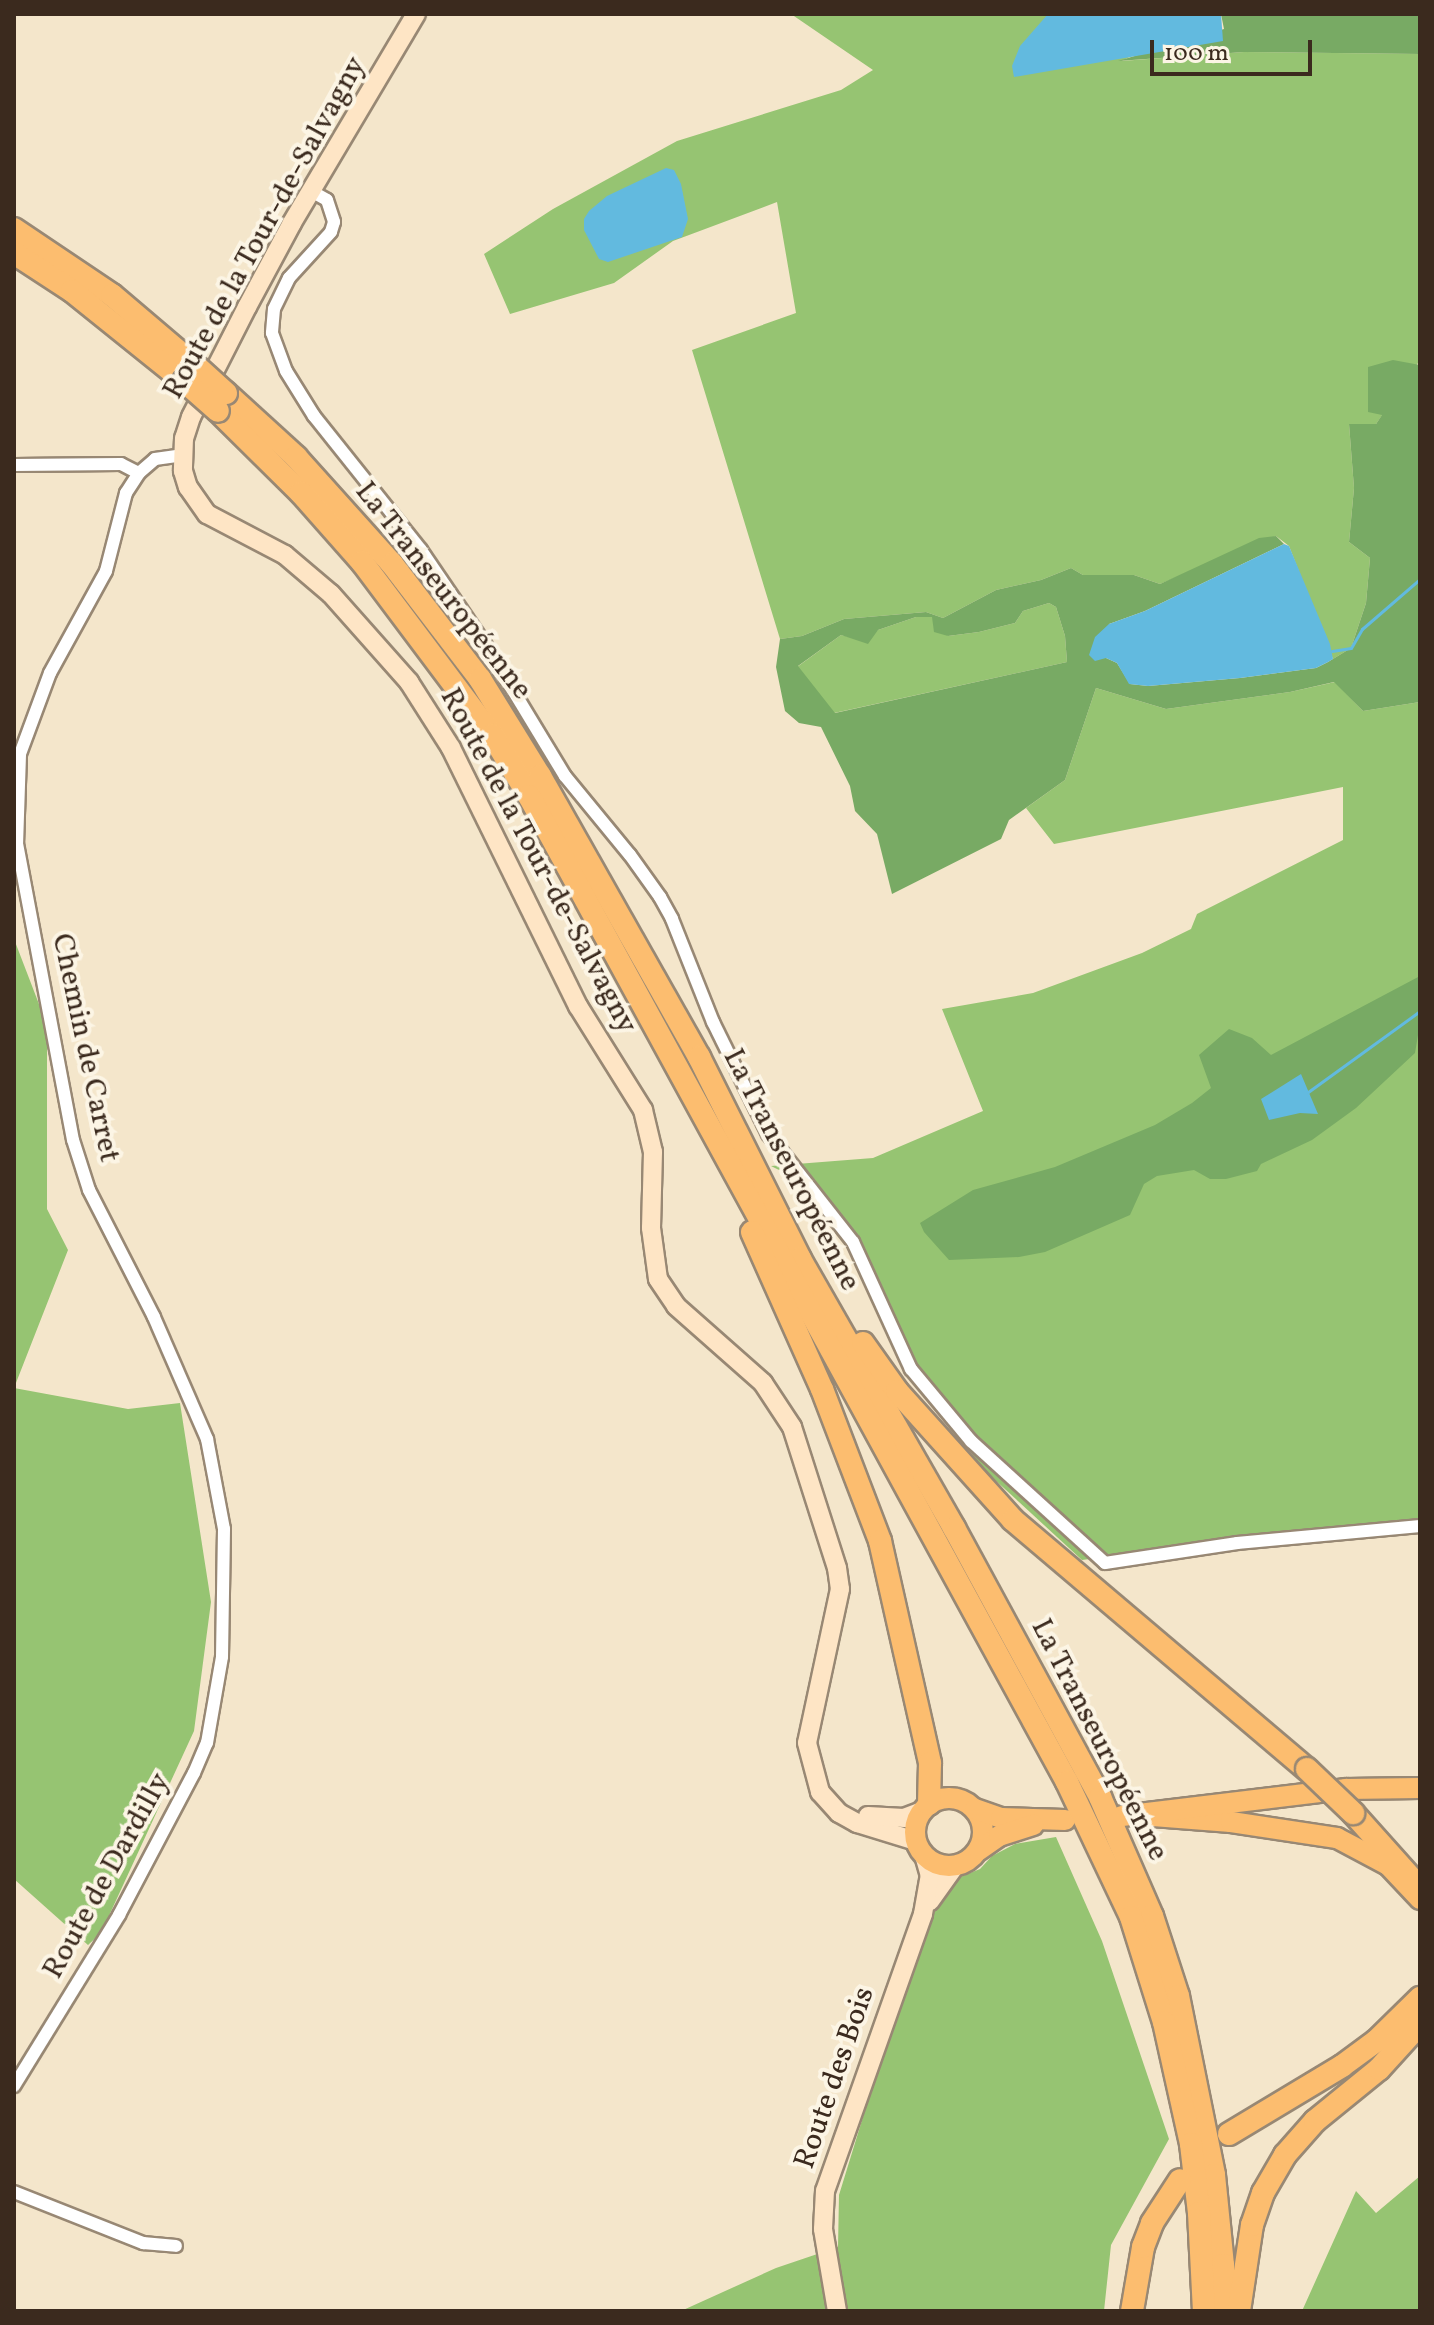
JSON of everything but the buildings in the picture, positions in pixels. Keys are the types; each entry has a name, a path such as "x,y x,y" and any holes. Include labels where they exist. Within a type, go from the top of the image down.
{"highway":[{"name":"La Transeuropéenne","path":"14,229 112,295 191,374 340,503 392,564 480,679 540,776 699,1057 800,1259 954,1528 1086,1770 1152,1916 1178,1996 1199,2088 1214,2175 1223,2265 1223,2311"},
{"name":"La Transeuropéenne","path":"14,253 191,374"},
{"name":"La Transeuropéenne","path":"222,402 362,562 492,735 529,796 1060,1769 1131,1917 1164,2022 1191,2144 1199,2213 1204,2311"},
{"path":"747,1195 749,1227 822,1389 880,1541 930,1763 926,1807"},
{"path":"800,1259 823,1282 897,1391 1002,1510 1307,1769 1353,1813 1420,1888"},
{"path":"1229,2134 1342,2066 1376,2041 1420,1998"},
{"path":"1239,2311 1252,2225 1263,2193 1285,2155 1315,2121 1387,2061 1420,2024"},
{"path":"1132,2311 1143,2247 1152,2223 1180,2180"}],"main road":[{"path":"1420,1788 1346,1789 1131,1816 1231,1822 1337,1838 1388,1865 1420,1899"},
{"path":"975,1809 1001,1818 1057,1820 999,1836 973,1857 955,1866 935,1863 920,1848 915,1830 926,1807 948,1797 968,1802 975,1809 984,1829 979,1850"}],"street":[{"name":"Route de la Tour-de-Salvagny","path":"416,14 311,191 191,417 182,455 188,487 207,514 285,555 320,584 361,625 409,682 451,748 578,1006 643,1110 653,1152 651,1228 658,1279 676,1306 763,1383 792,1427 837,1568 840,1589 835,1622 809,1724 808,1754 820,1792 839,1813 920,1848"},
{"path":"311,191 327,200 334,222 331,232 289,278 274,309 272,333 286,371 314,416 421,550 485,644 565,776 660,897 713,1022 768,1134 853,1242 911,1369 971,1441 1105,1563 1266,1540 1420,1526"},
{"path":"14,465 121,464 139,473 155,459 182,455"},
{"name":"Chemin de Carret","path":"139,473 126,493 106,571 79,614 34,712 20,754 17,845 73,1140 109,1233 187,1386 207,1439 218,1483 224,1529 222,1657 207,1743 194,1773"},
{"name":"Route de Dardilly","path":"14,2086 119,1915 194,1773"},
{"path":"814,1777 843,1805 866,1816 904,1818 926,1807"},
{"name":"Route des Bois","path":"837,2311 823,2229 825,2191 923,1914 930,1876 920,1848"},
{"name":"Route des Bois","path":"923,1914 955,1866"},
{"path":"14,2192 143,2243 176,2246"}],"green space":[{"path":"791,14 1221,14 1121,61 1244,52 1420,54 1420,365 1418,363 1376,424 1349,424 1354,488 1349,542 1370,558 1366,603 1351,648 1333,659 1289,546 1276,536 1160,584 1134,575 1083,575 1071,568 1041,580 996,590 943,618 926,612 844,619 802,636 780,639 692,350 796,313 777,202 673,241 614,283 510,314 484,254 553,209 677,141 841,90 873,70"},
{"path":"1221,14 1420,14 1420,54 1244,52 1118,61 1224,29"},
{"path":"1393,360 1420,365 1420,702 1363,711 1334,682 1290,692 1166,709 1096,688 1065,780 1009,820 1001,839 892,894 877,834 855,811 850,786 821,727 799,723 785,711 776,667 780,639 802,636 844,619 926,612 943,618 996,590 1041,580 1071,568 1083,575 1134,575 1160,584 1259,538 1276,536 1284,544 1145,611 1109,624 1106,658 1117,663 1130,684 1148,686 1316,668 1351,648 1366,603 1370,558 1349,542 1354,488 1349,424 1376,424 1382,415 1368,412 1368,367","holes":["1049,603 1056,607 1065,636 1067,662 835,713 798,666 841,635 868,644 878,630 916,617 932,617 934,632 948,636 1015,623 1023,611"]},
{"path":"1049,603 1056,607 1065,636 1067,662 834,713 797,667 841,635 850,637 916,617 933,617 948,636 979,632 1015,623 1023,611"},
{"path":"1335,682 1363,711 1420,702 1420,1522 1296,1532 1082,1560 982,1468 913,1372 848,1245 785,1173 771,1166 873,1158 983,1111 942,1009 1033,993 1142,953 1191,929 1197,914 1343,840 1343,787 1054,844 1026,808 1065,780 1096,688 1166,709 1290,692"},
{"path":"14,939 47,1025 47,1209 68,1250 14,1388"},
{"path":"1420,976 1420,1023 1415,1053 1356,1108 1312,1140 1261,1164 1257,1171 1226,1179 1210,1179 1194,1170 1157,1176 1144,1184 1130,1215 1045,1252 1019,1257 949,1260 924,1232 920,1223 973,1190 1055,1167 1155,1125 1192,1103 1211,1088 1199,1055 1229,1029 1252,1038 1271,1055"},
{"path":"14,1388 128,1409 180,1403 211,1602 194,1731 101,1933 88,1945 14,1879"},
{"path":"1056,1837 1102,1941 1169,2139 1111,2245 1104,2311 681,2311 776,2268 838,2247 839,2195 891,2026 940,1898 955,1879 980,1869 992,1856 1015,1844"},
{"path":"1420,2176 1420,2311 1302,2311 1356,2191 1376,2213"}],"water":[{"path":"1048,14 1221,14 1223,41 1014,77 1012,66 1020,46"},
{"path":"666,168 674,170 681,184 688,219 682,237 608,262 599,259 584,230 584,219 589,211 607,196"},
{"path":"1284,544 1289,546 1330,644 1333,659 1328,662 1316,668 1148,686 1129,684 1117,663 1106,658 1095,661 1089,655 1095,637 1109,624 1145,611"},
{"path":"1301,1074 1318,1114 1300,1113 1269,1120 1261,1099"}],"waterway":[{"path":"1332,651 1351,648 1362,629 1420,579"},
{"path":"1308,1092 1420,1011"}]}
